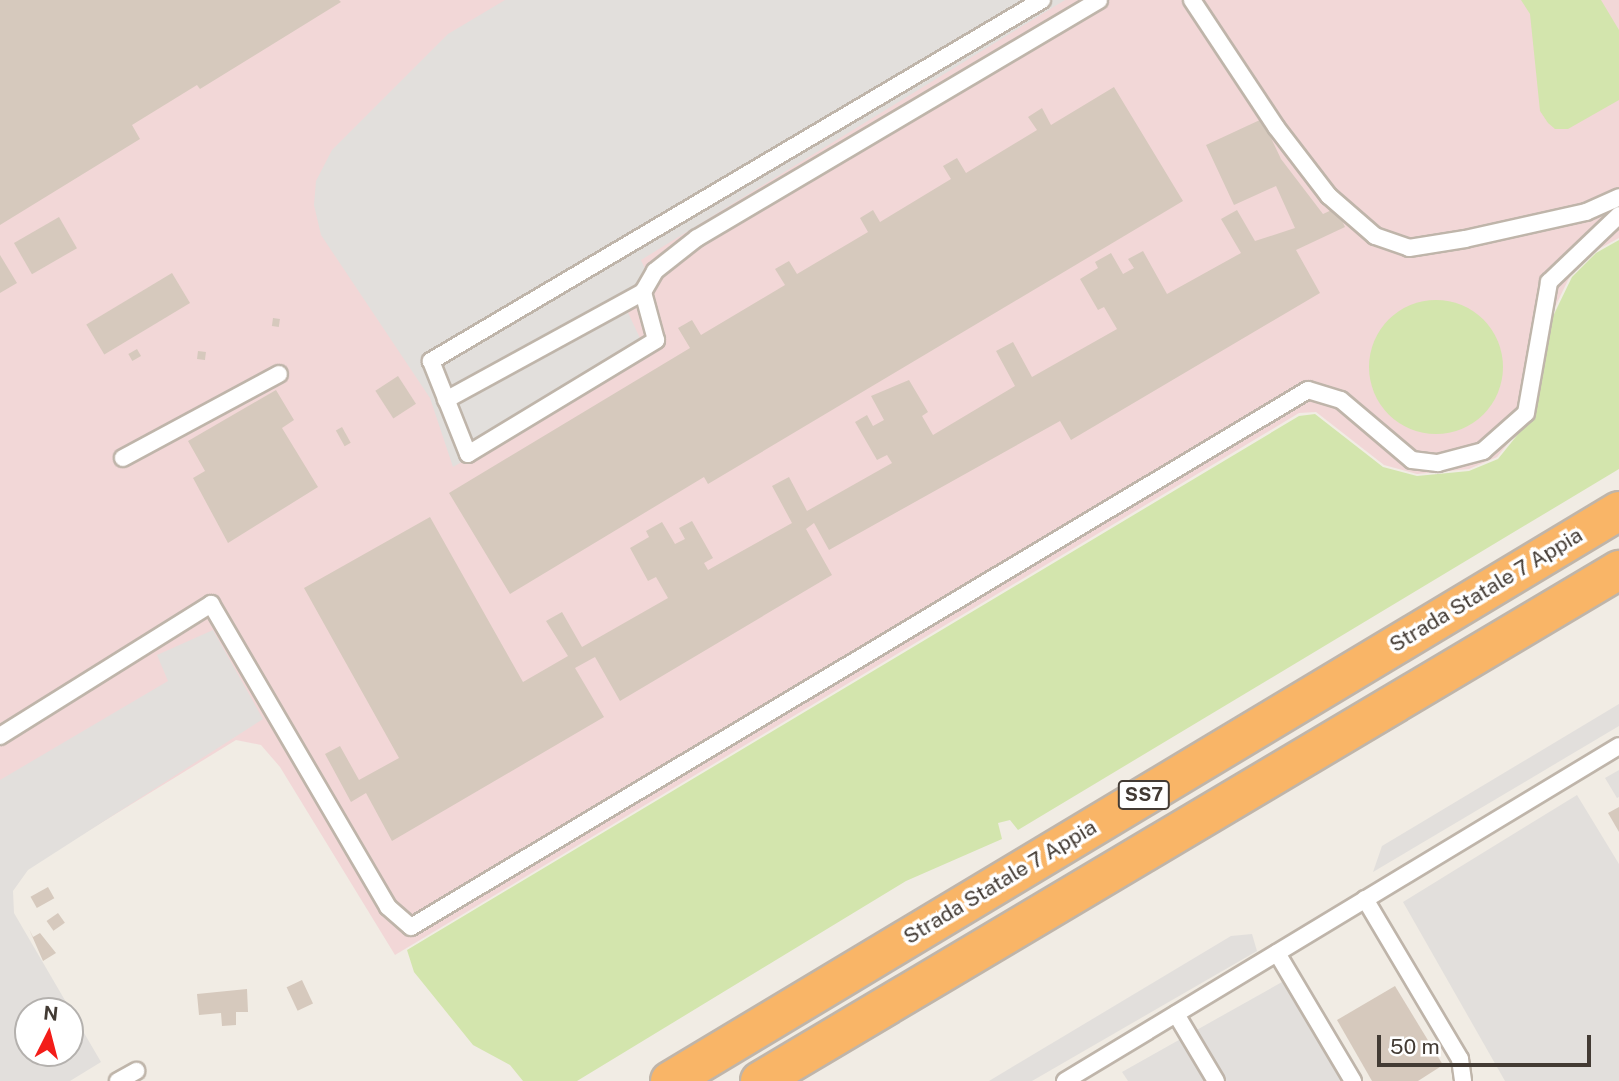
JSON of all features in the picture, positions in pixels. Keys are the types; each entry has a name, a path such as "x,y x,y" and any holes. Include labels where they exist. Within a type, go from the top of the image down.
{"highway":[{"name":"Strada Statale 7 Appia","path":"670,1081 1619,511"},
{"name":"SS7","path":"760,1081 1619,570"},
{"path":"813,1081 997,938"}],"lane":[{"path":"643,292 656,340 468,454 431,361 458,341 1042,0"},
{"path":"446,400 643,292 655,271 697,238 1099,0"},
{"path":"1192,0 1276,127 1329,196 1375,236 1409,248 1563,219 1619,197"},
{"path":"0,736 211,604 388,907 411,927 1308,390 1341,400 1412,460 1438,463 1483,451 1526,413 1549,282 1619,215"},
{"path":"123,458 279,374"},
{"path":"1065,1081 1619,746"},
{"path":"1365,899 1460,1059 1464,1081"},
{"path":"1277,953 1353,1081"},
{"path":"1176,1014 1216,1081"},
{"path":"118,1081 136,1071"}],"shaded area":[{"path":"0,0 1619,0 1619,238 1595,251 1570,276 1539,340 1529,417 1497,457 1469,469 1417,474 1384,465 1316,412 1299,413 395,955 280,767 261,745 236,740 26,869 10,891 26,997 14,997 14,1067 72,1067 0,1081"},
{"path":"505,0 1065,0 641,260 650,280 622,300 647,353 453,467 430,398 321,235 314,205 316,181 332,150 448,34"},
{"path":"213,630 263,719 28,870 13,891 14,913 63,997 14,997 14,1067 84,1067 84,1033 101,1062 70,1081 0,1081 0,780 168,681 157,655"},
{"path":"1619,704 1619,726 1373,872 1382,846"},
{"path":"1619,770 1619,797 1617,798 1605,778"},
{"path":"1577,795 1619,864 1619,1081 1505,1081 1403,902"},
{"path":"1252,934 1257,951 1032,1081 989,1081 1231,936"},
{"path":"1282,982 1342,1081 1128,1081 1122,1072"},
{"path":"84,1058 98,1062 84,1065"}],"green space":[{"path":"1521,0 1601,0 1619,30 1619,100 1568,129 1555,129 1548,123 1540,111 1530,14"},
{"path":"1619,240 1619,469 1018,830 1010,820 998,823 1002,839 906,881 577,1081 523,1081 510,1065 473,1045 414,972 407,950 1299,416 1315,414 1383,467 1417,476 1469,471 1498,459 1531,418 1541,341 1572,277 1596,253"},
{"path":"1436,300 1462,305 1484,319 1498,341 1503,367 1498,393 1484,415 1462,429 1436,434 1410,429 1388,415 1374,393 1369,367 1374,341 1388,319 1410,305"}],"building":[{"path":"0,0 341,2 200,89 197,85 132,125 140,139 0,225"},
{"path":"1114,87 1183,201 708,484 704,477 510,594 449,493 690,348 678,328 692,320 701,335 785,285 775,269 789,261 797,274 868,232 860,218 873,210 880,222 951,179 943,166 957,158 966,173 1037,130 1028,117 1042,108 1051,125"},
{"path":"1262,119 1281,159 1323,214 1336,208 1345,227 1296,250 1320,293 1071,440 1060,421 829,550 814,523 806,529 832,575 620,701 595,657 575,668 604,717 392,841 366,793 351,802 325,754 340,746 359,780 399,758 304,588 430,517 523,682 568,656 546,621 562,612 582,647 668,598 656,577 648,581 630,548 649,537 646,531 662,522 675,544 685,539 679,528 692,521 713,558 704,563 708,570 792,523 772,486 789,477 807,511 892,463 887,455 877,460 855,422 867,415 873,426 884,420 871,396 909,380 928,412 922,416 933,435 1015,386 996,351 1013,342 1032,377 1117,329 1104,307 1098,310 1080,279 1098,268 1095,262 1111,253 1123,274 1134,268 1128,259 1143,251 1167,294 1241,253 1221,219 1237,210 1255,241 1295,228 1276,186 1234,205 1206,145"},
{"path":"59,217 77,248 32,274 14,243"},
{"path":"0,255 17,283 0,293"},
{"path":"172,273 190,303 104,355 86,325"},
{"path":"273,318 280,319 279,327 272,326"},
{"path":"137,349 141,356 132,361 128,354"},
{"path":"198,351 206,352 205,360 197,359"},
{"path":"398,376 416,404 393,418 375,391"},
{"path":"276,390 294,420 282,428 318,487 228,543 193,478 205,471 188,441"},
{"path":"342,427 351,443 345,446 336,430"},
{"path":"1619,807 1619,832 1608,813"},
{"path":"48,887 54,898 37,908 31,897"},
{"path":"58,913 65,923 53,931 47,921"},
{"path":"29,929 33,937 40,933 56,953 43,961"},
{"path":"302,980 313,1004 298,1011 287,987"},
{"path":"1395,986 1443,1065 1418,1081 1372,1081 1337,1020"},
{"path":"247,989 248,1012 236,1012 236,1025 222,1026 221,1013 199,1015 197,994"}]}
